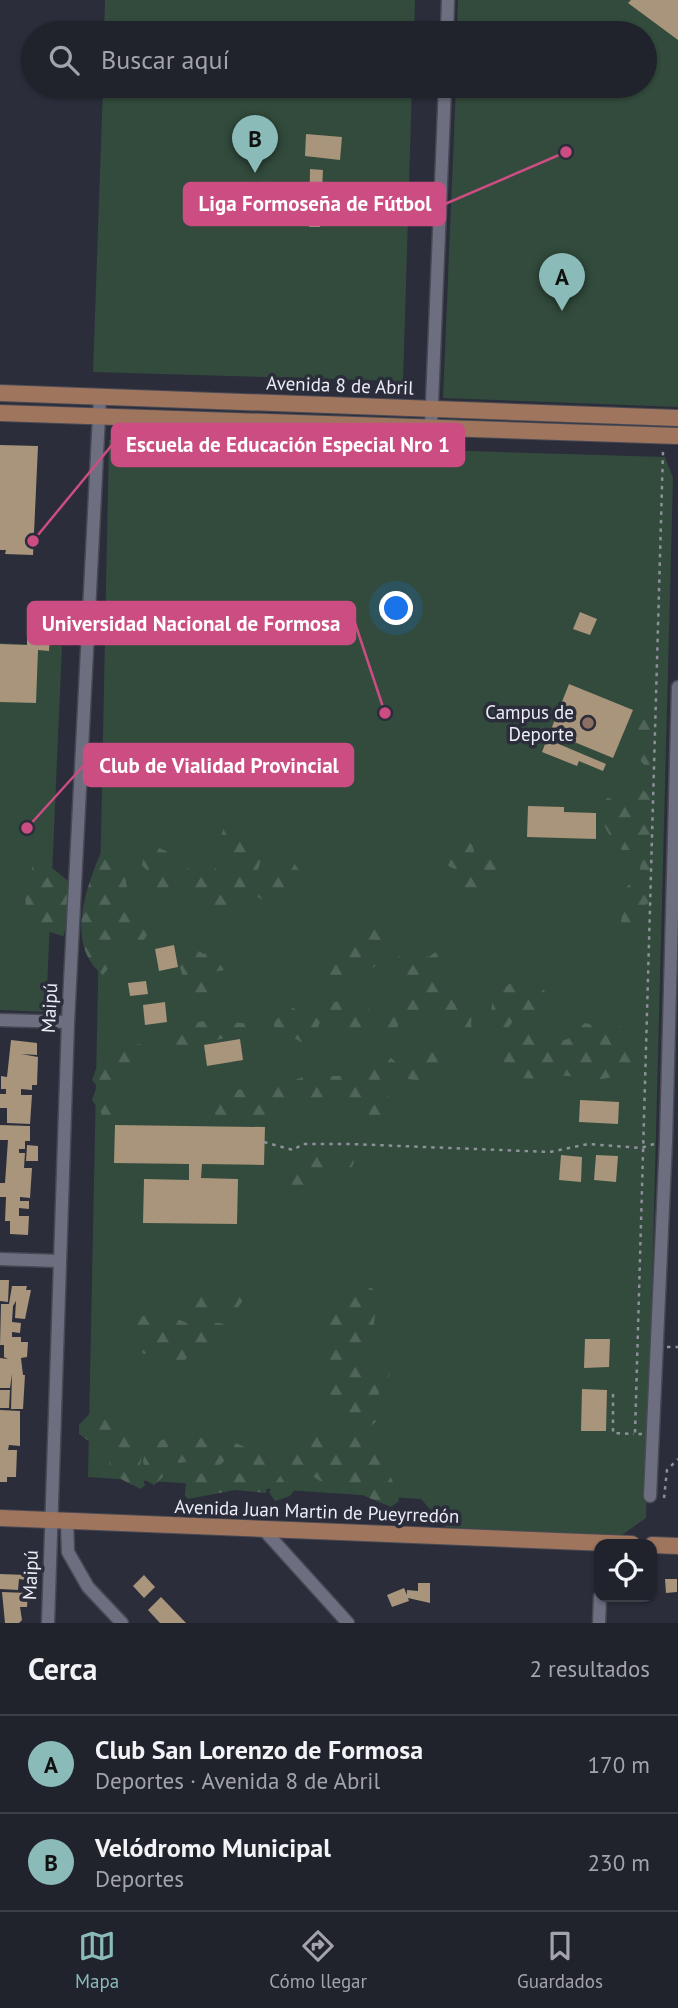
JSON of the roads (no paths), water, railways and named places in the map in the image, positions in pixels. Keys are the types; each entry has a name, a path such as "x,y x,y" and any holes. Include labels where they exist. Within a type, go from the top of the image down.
{"main road":[{"name":"Avenida 8 de Abril","path":"0,393 678,418"},
{"name":"Avenida 8 de Abril","path":"0,413 671,436"},
{"name":"Avenida Juan Martin de Pueyrredón","path":"0,1518 594,1544"},
{"path":"657,1545 678,1546"}],"street":[{"path":"447,21 448,0"},
{"path":"431,427 445,98"},
{"name":"Maipú","path":"48,1623 59,1521 59,1261 68,1022 100,396"},
{"path":"650,1496 666,1140 678,687"},
{"path":"0,1020 68,1022"},
{"path":"0,1259 59,1261"},
{"path":"59,1521 68,1552 88,1587 122,1623"},
{"path":"263,1530 348,1623"},
{"path":"599,1623 600,1602"}],"place":[{"name":"Liga Formoseña de Fútbol","path":"566,152"},
{"name":"Velódromo Municipal","path":"255,173"},
{"name":"Club San Lorenzo de Formosa","path":"562,311"},
{"name":"Escuela de Educación Especial Nro 1","path":"33,541"},
{"name":"Universidad Nacional de Formosa","path":"385,713"},
{"name":"Campus de Deporte","path":"588,723"},
{"name":"Club de Vialidad Provincial","path":"27,828"}]}
